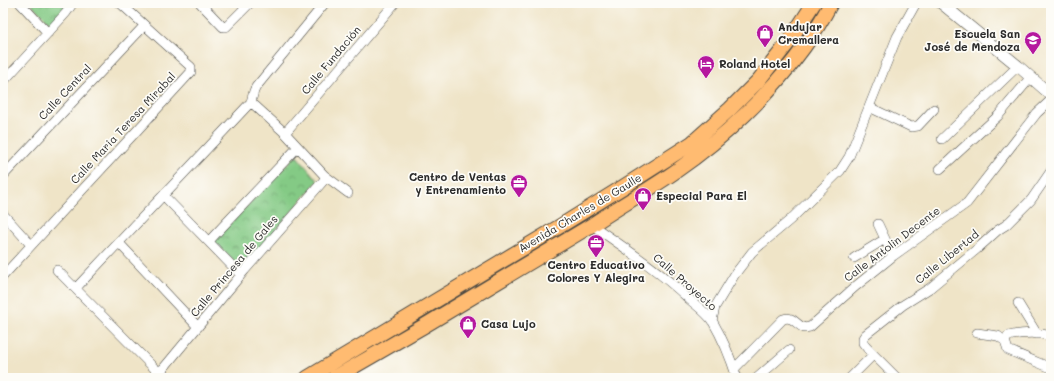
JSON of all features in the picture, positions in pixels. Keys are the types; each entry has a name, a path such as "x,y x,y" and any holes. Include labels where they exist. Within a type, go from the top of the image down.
{"main road":[{"name":"Avenida Charles de Gaulle","path":"334,378 592,225 611,204 686,146 730,109 749,90 788,43 814,3"},
{"name":"Avenida Charles de Gaulle","path":"307,378 484,271 677,171 721,137 765,93 794,59 813,33 831,3"},
{"path":"484,271 493,284"}],"street":[{"path":"20,3 48,33"},
{"path":"3,82 73,3"},
{"name":"Calle Maria Teresa Mirabal","path":"3,276 191,72 191,68 120,3"},
{"path":"200,3 223,27 226,27 250,3"},
{"path":"57,270 76,288 251,102 256,87 326,3"},
{"name":"Calle Fundación","path":"285,133 394,3"},
{"path":"712,321 714,307 735,274 752,252 790,220 840,171 849,157 897,37 916,3"},
{"path":"941,3 1051,95"},
{"name":"Calle Central","path":"4,173 144,26"},
{"path":"942,139 1018,66"},
{"path":"940,169 998,116 1031,77"},
{"name":"Calle Antolin Decente","path":"736,374 783,319 789,317 792,318 799,326 804,328 810,327 856,286 893,256 967,203 1037,113 1051,100"},
{"path":"251,102 285,133 325,177 348,193"},
{"path":"869,107 911,127 918,126 934,110"},
{"path":"209,241 298,147"},
{"name":"Calle Libertad","path":"897,378 864,343 863,338 865,335 903,306 930,288 998,230 1006,225 1031,200 1051,170"},
{"name":"Calle Princesa de Gales","path":"76,288 156,370 162,370 325,177"},
{"path":"164,196 241,275"},
{"path":"3,214 31,245"},
{"path":"878,224 893,256"},
{"name":"Calle Proyecto","path":"592,225 641,259 674,285 712,321 736,374"},
{"path":"854,258 885,239"},
{"path":"119,243 198,327"},
{"path":"1018,303 1036,334"},
{"path":"977,333 998,336 1005,341 1008,350 1051,368"},
{"path":"1005,341 1008,336 1013,335 1036,334 1051,336"},
{"path":"757,378 789,350"},
{"path":"850,378 873,354"}],"green space":[{"path":"30,3 67,3 52,25"},
{"path":"296,155 318,181 242,270 213,241"}],"place":[{"name":"Andujar Cremallera","path":"765,48"},
{"name":"Escuela San José de Mendoza","path":"1033,55"},
{"name":"Roland Hotel","path":"706,79"},
{"name":"Centro de Ventas y Entrenamiento","path":"519,198"},
{"name":"Especial Para El","path":"643,211"},
{"name":"Centro Educativo Colores Y Alegira","path":"596,258"},
{"name":"Casa Lujo","path":"468,339"}]}
